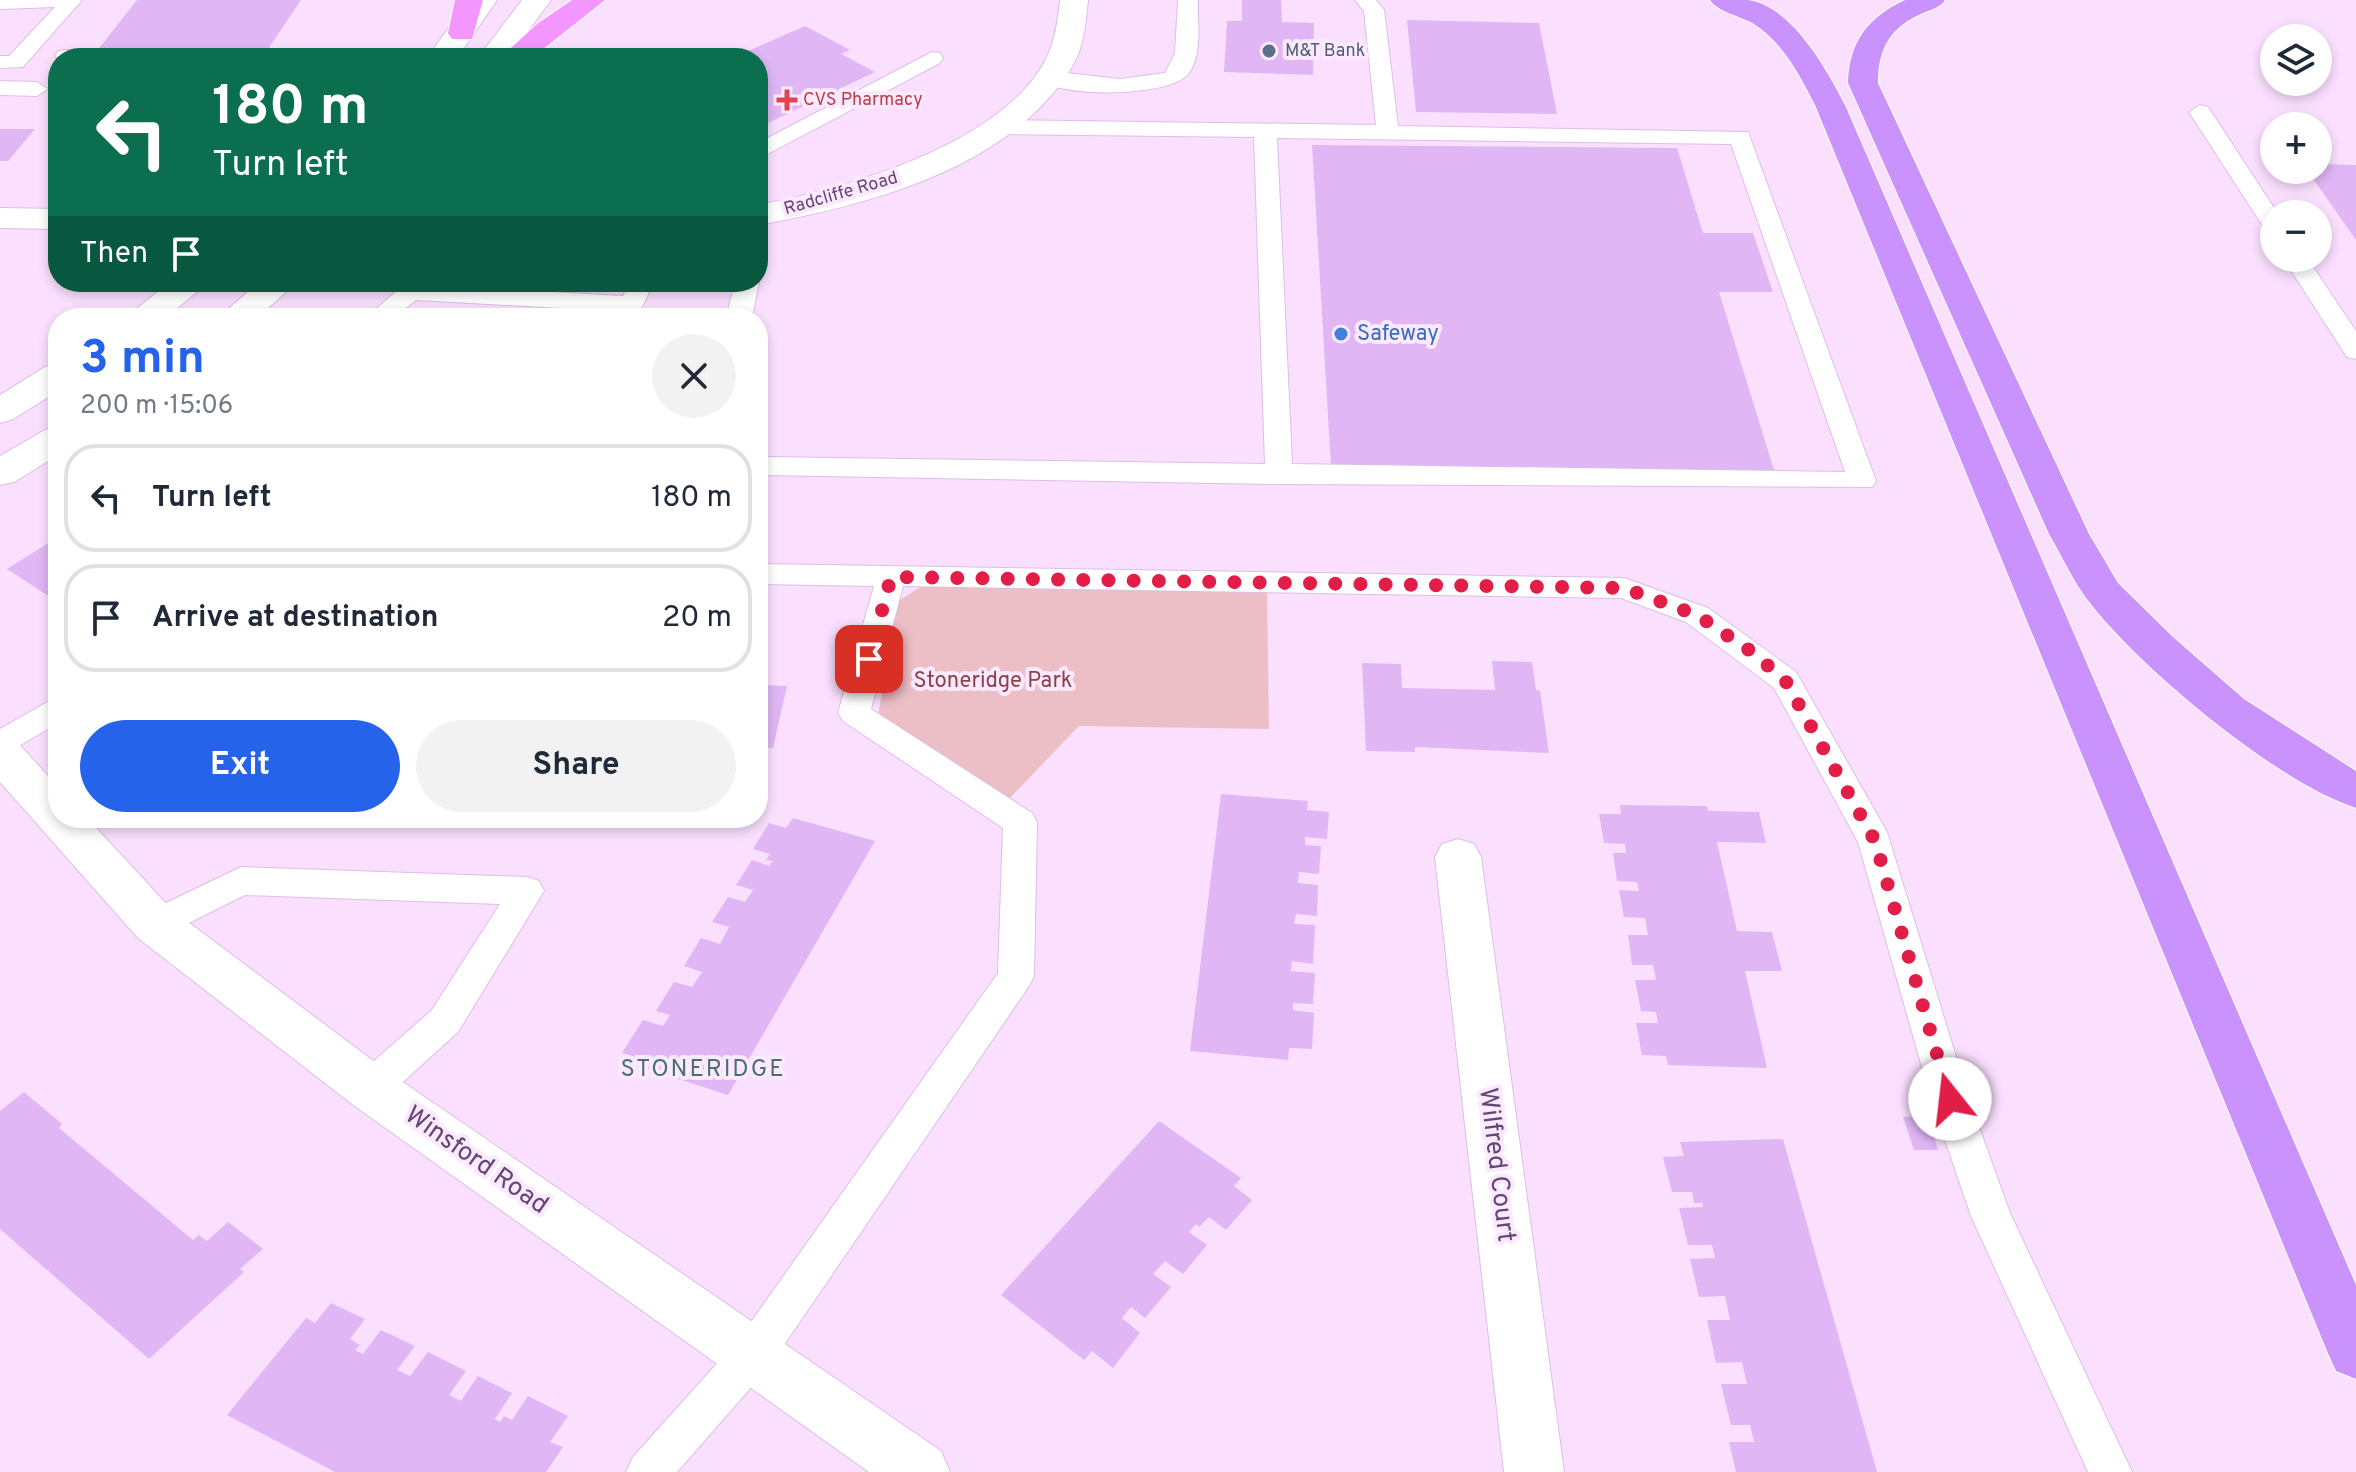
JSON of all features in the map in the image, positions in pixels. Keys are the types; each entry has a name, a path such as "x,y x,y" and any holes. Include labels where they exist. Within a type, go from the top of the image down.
{"highway":[{"path":"1724,0 1761,16 1803,52 1830,105 2356,1351"},
{"path":"1931,0 1881,26 1868,41 1861,60 1863,83 2069,534 2104,593 2158,648 2229,710 2324,776 2356,791"}],"main road":[{"path":"462,33 469,0"},
{"path":"526,48 591,0"}],"street":[{"path":"450,48 483,0"},
{"path":"501,48 537,0"},
{"name":"Radcliffe Road","path":"768,218 860,192 907,175 955,152 994,127 1049,78 1066,47 1074,0"},
{"path":"0,218 48,219"},
{"path":"157,308 178,292"},
{"path":"248,308 268,292"},
{"path":"0,411 48,381"},
{"path":"0,473 48,444"},
{"name":"Winsford Road","path":"0,753 48,805"},
{"name":"Winsford Road","path":"69,828 155,924 370,1088 754,1353 920,1472"},
{"name":"Wilfred Court","path":"1458,857 1534,1472"}],"lane":[{"path":"1049,78 1119,85 1149,85 1168,80 1182,65 1188,0"},
{"path":"1365,0 1374,10 1388,133"},
{"path":"0,3 71,1"},
{"path":"0,62 15,62 71,1"},
{"path":"768,147 932,58"},
{"path":"0,88 37,89"},
{"path":"2200,112 2260,204"},
{"path":"768,466 1862,481 1740,137 994,127"},
{"path":"1265,131 1279,475"},
{"path":"2304,272 2356,351"},
{"path":"391,308 410,292 633,301"},
{"path":"768,574 1624,588 1697,615 1749,650 1785,680 1875,841 1950,1099 1991,1216 2110,1472"},
{"path":"648,1472 754,1353 1016,976 1020,822 854,713 891,577"},
{"path":"0,745 48,714"},
{"path":"155,924 241,881 527,891 445,1021 370,1088"}],"green space":[{"name":"Stoneridge Park","path":"922,586 1267,592 1269,729 1079,726 1009,799 877,722 897,602"}],"building":[{"path":"137,0 301,0 269,48 99,48"},
{"name":"M&T Bank","path":"1242,0 1281,0 1282,22 1314,23 1313,75 1224,72 1227,21 1242,21"},
{"path":"1407,20 1539,23 1557,114 1416,112"},
{"name":"CVS Pharmacy","path":"805,26 850,50 841,54 875,72 768,123 768,48 755,48"},
{"path":"0,129 35,129 8,161 0,161"},
{"path":"1312,145 1677,148 1703,233 1753,233 1773,292 1719,292 1774,470 1331,466"},
{"path":"2332,164 2356,165 2356,240 2332,206 2332,200 2328,200 2317,184 2332,184"},
{"path":"48,543 48,596 7,569"},
{"path":"1492,661 1532,662 1536,690 1540,691 1549,753 1415,747 1415,752 1366,751 1362,663 1401,664 1402,688 1495,690"},
{"path":"768,685 787,686 773,748 768,748"},
{"path":"1221,794 1308,801 1307,810 1329,812 1327,839 1305,837 1305,845 1321,846 1319,874 1299,872 1298,883 1318,885 1317,916 1296,914 1294,924 1315,925 1313,964 1292,961 1291,971 1315,973 1313,1004 1293,1003 1293,1010 1314,1013 1312,1049 1289,1048 1288,1060 1190,1051"},
{"path":"1620,805 1707,806 1708,811 1759,812 1766,843 1717,842 1737,931 1772,932 1782,971 1745,971 1767,1068 1668,1065 1666,1056 1642,1055 1636,1023 1658,1023 1656,1012 1641,1011 1635,980 1656,980 1653,965 1632,965 1628,935 1648,935 1645,918 1624,917 1619,890 1639,891 1637,882 1617,881 1613,853 1626,853 1625,844 1604,843 1599,814 1621,814"},
{"path":"793,818 875,841 728,1095 638,1066 642,1059 622,1053 643,1020 663,1026 670,1015 656,1011 674,982 692,987 702,972 684,966 701,938 720,944 729,927 712,922 728,897 745,902 753,890 736,885 752,860 769,866 773,861 766,860 770,854 753,849 769,823 786,828"},
{"path":"24,1092 62,1124 59,1128 193,1240 199,1235 207,1241 228,1222 263,1249 240,1269 244,1272 149,1359 0,1229 0,1111"},
{"path":"1928,1116 1938,1150 1914,1150 1903,1117"},
{"path":"1159,1121 1241,1178 1234,1186 1252,1200 1226,1230 1209,1217 1199,1227 1196,1224 1189,1232 1207,1245 1183,1274 1165,1261 1153,1274 1171,1287 1145,1318 1131,1307 1122,1318 1140,1333 1113,1368 1092,1351 1084,1360 1001,1295"},
{"path":"1783,1139 1877,1472 1736,1472 1729,1442 1754,1442 1750,1425 1731,1425 1721,1384 1747,1384 1742,1362 1716,1363 1707,1320 1730,1320 1725,1296 1699,1297 1690,1259 1715,1258 1712,1245 1688,1245 1679,1208 1703,1207 1702,1203 1694,1203 1692,1192 1672,1192 1663,1157 1684,1156 1680,1142"},
{"path":"331,1303 365,1319 350,1339 360,1345 355,1350 363,1354 381,1330 415,1346 397,1370 410,1376 428,1352 466,1371 449,1395 461,1401 478,1376 512,1393 495,1419 500,1422 504,1416 512,1420 528,1396 568,1416 550,1442 563,1447 546,1472 335,1472 227,1415 306,1318 315,1323"}],"place":[{"name":"M&T Bank","path":"1269,51"},
{"name":"CVS Pharmacy","path":"787,100"},
{"name":"Safeway","path":"1341,334"}],"district":[{"name":"STONERIDGE","path":"703,1070"}],"route":[{"path":"869,659 891,577 1624,588 1697,615 1749,650 1785,680 1875,841 1950,1099"}]}
